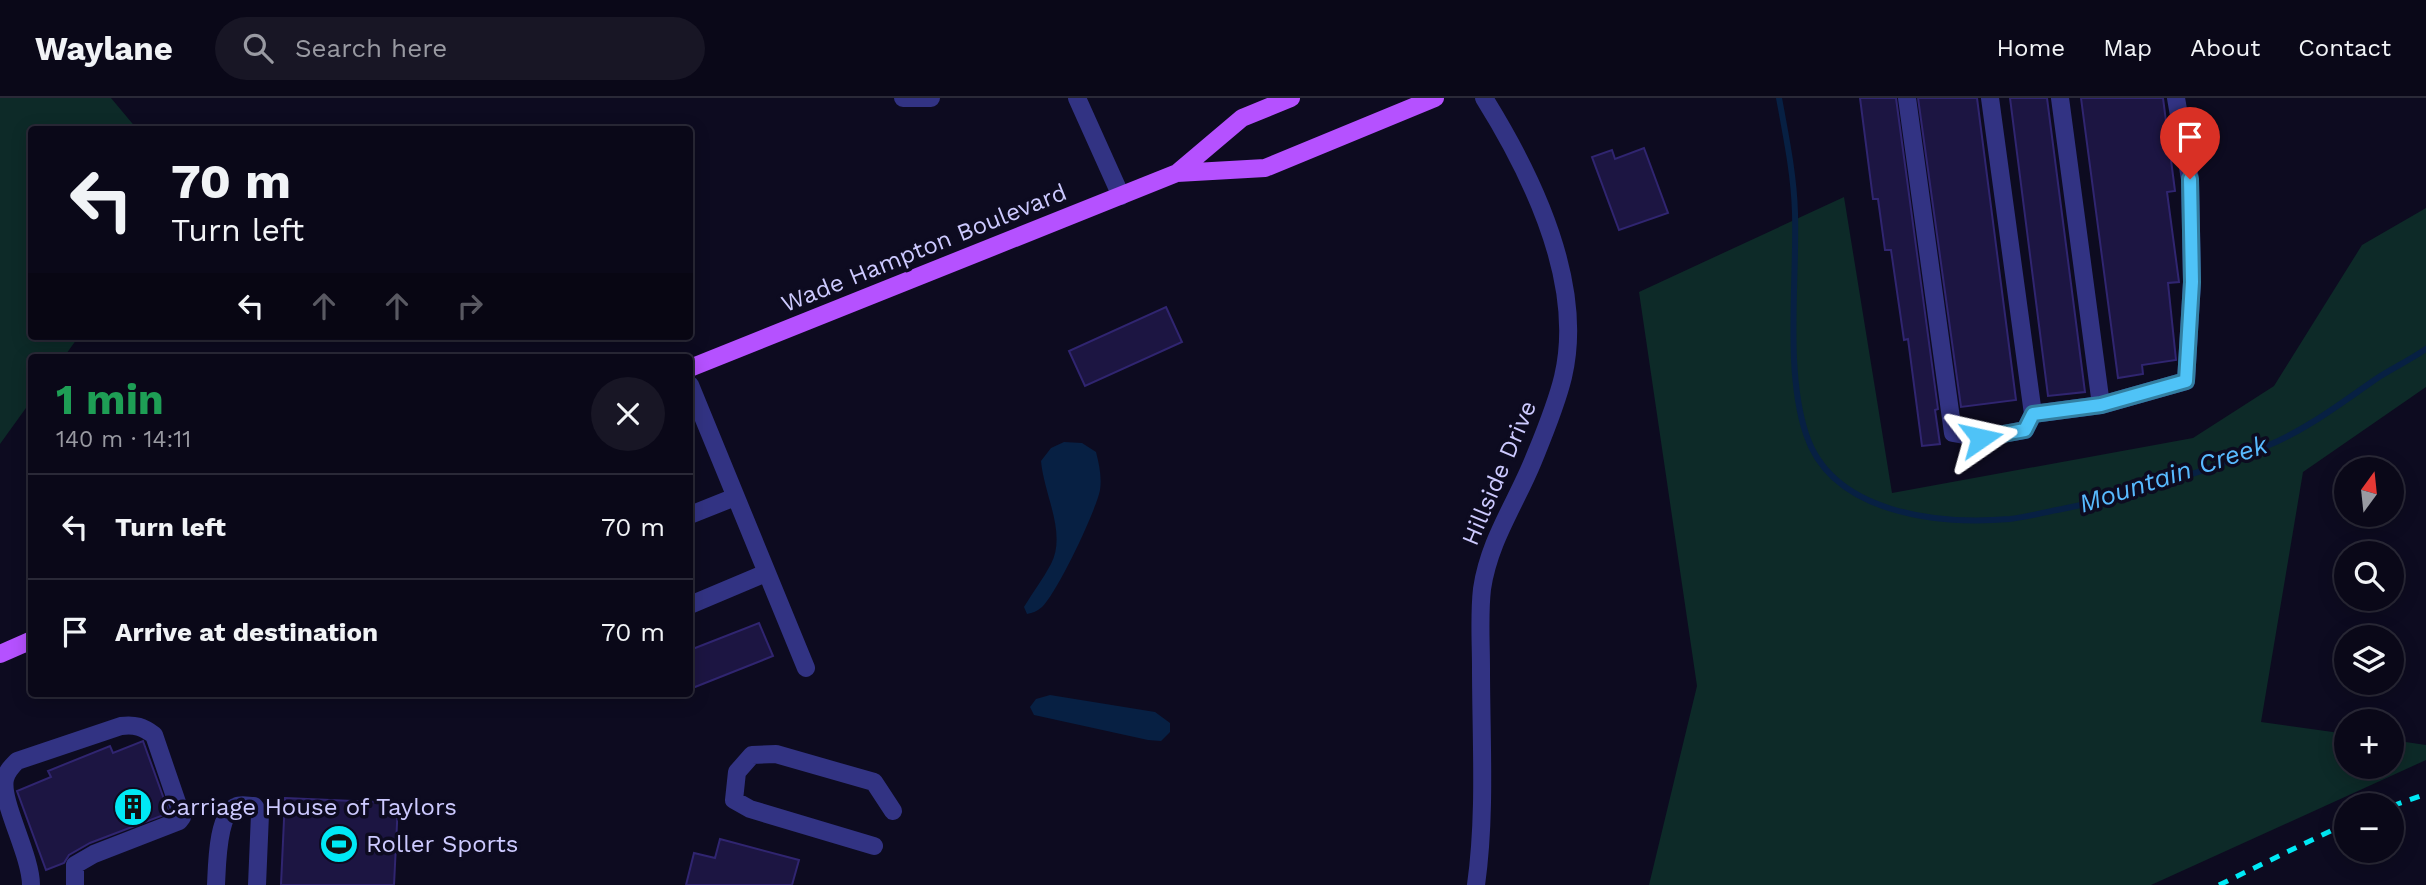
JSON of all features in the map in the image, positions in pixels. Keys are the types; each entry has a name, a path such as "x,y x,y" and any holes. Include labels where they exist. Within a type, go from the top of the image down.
{"main road":[{"name":"Wade Hampton Boulevard","path":"693,367 1177,173 1242,118 1291,98"},
{"name":"Wade Hampton Boulevard","path":"1177,173 1265,168 1435,98"},
{"path":"0,653 28,642"}],"street":[{"path":"904,98 931,98"},
{"path":"1077,98 1121,196"},
{"name":"Hillside Drive","path":"1476,885 1482,825 1480,611 1485,573 1495,537 1531,466 1548,423 1563,376 1568,343 1568,307 1548,223 1506,133 1484,98"},
{"path":"1907,98 1953,433 1981,438 2025,430 2033,414 1990,98"},
{"path":"2060,98 2101,405"},
{"path":"2033,414 2101,405 2186,381 2192,282 2190,179 2176,98"},
{"path":"693,392 806,668"},
{"path":"693,514 735,497"},
{"path":"693,604 766,573"},
{"path":"31,885 31,869 5,788 9,769 18,761 134,724 154,735 181,817 179,821 94,854 75,865 75,885"},
{"path":"874,846 750,809 734,800 737,772 752,755 776,754 874,782 894,811"},
{"path":"216,885 222,826 229,811 237,806 254,806 260,814 257,885"}],"green space":[{"path":"0,98 111,98 134,126 28,126 28,340 76,340 66,354 28,354 28,405 0,444"},
{"path":"1844,197 1892,493 2193,438 2274,386 2362,245 2426,208 2426,387 2303,472 2261,722 2334,732 2334,779 2384,779 2353,793 2334,793 2334,802 2151,885 1649,885 1697,686 1639,292"},
{"path":"2404,742 2426,745 2426,760 2404,770"}],"water":[{"path":"1064,442 1082,443 1096,452 1100,490 1084,533 1057,586 1042,607 1027,614 1024,607 1051,564 1057,540 1041,461 1051,448"},
{"path":"1050,695 1155,712 1170,723 1170,732 1161,741 1148,740 1034,715 1030,707 1036,699"}],"building":[{"path":"1860,98 1896,98 1938,409 1935,410 1940,444 1922,446 1908,339 1904,340 1891,250 1885,250 1878,199 1873,199"},
{"path":"1918,98 1977,98 2016,400 1961,407"},
{"path":"2010,98 2047,98 2085,392 2048,396"},
{"path":"2081,98 2163,98 2175,191 2167,192 2179,282 2168,283 2176,360 2142,365 2143,374 2118,378"},
{"path":"1644,148 1668,213 1619,230 1592,157 1612,150 1615,159"},
{"path":"1166,307 1182,342 1085,386 1069,351"},
{"path":"759,623 773,656 693,688 693,649"},
{"name":"Carriage House of Taylors","path":"143,741 169,813 90,843 69,855 64,863 46,870 17,791 51,777 48,771 110,746 113,753"},
{"name":"Roller Sports","path":"285,798 398,803 394,885 281,885"},
{"path":"720,839 799,860 792,885 686,885 694,853 715,858"}],"waterway":[{"name":"Mountain Creek","path":"1779,98 1794,199 1794,354 1800,409 1806,434 1819,461 1839,482 1863,498 1891,509 1951,520 2010,519 2114,497 2167,482 2284,438 2426,349"}],"railway":[{"path":"2404,802 2426,794"},
{"path":"2219,885 2334,829"}],"place":[{"name":"Carriage House of Taylors","path":"133,807"},
{"name":"Roller Sports","path":"339,844"}],"route":[{"path":"1981,438 2025,430 2033,414 2101,405 2186,381 2192,282 2190,179"}]}
